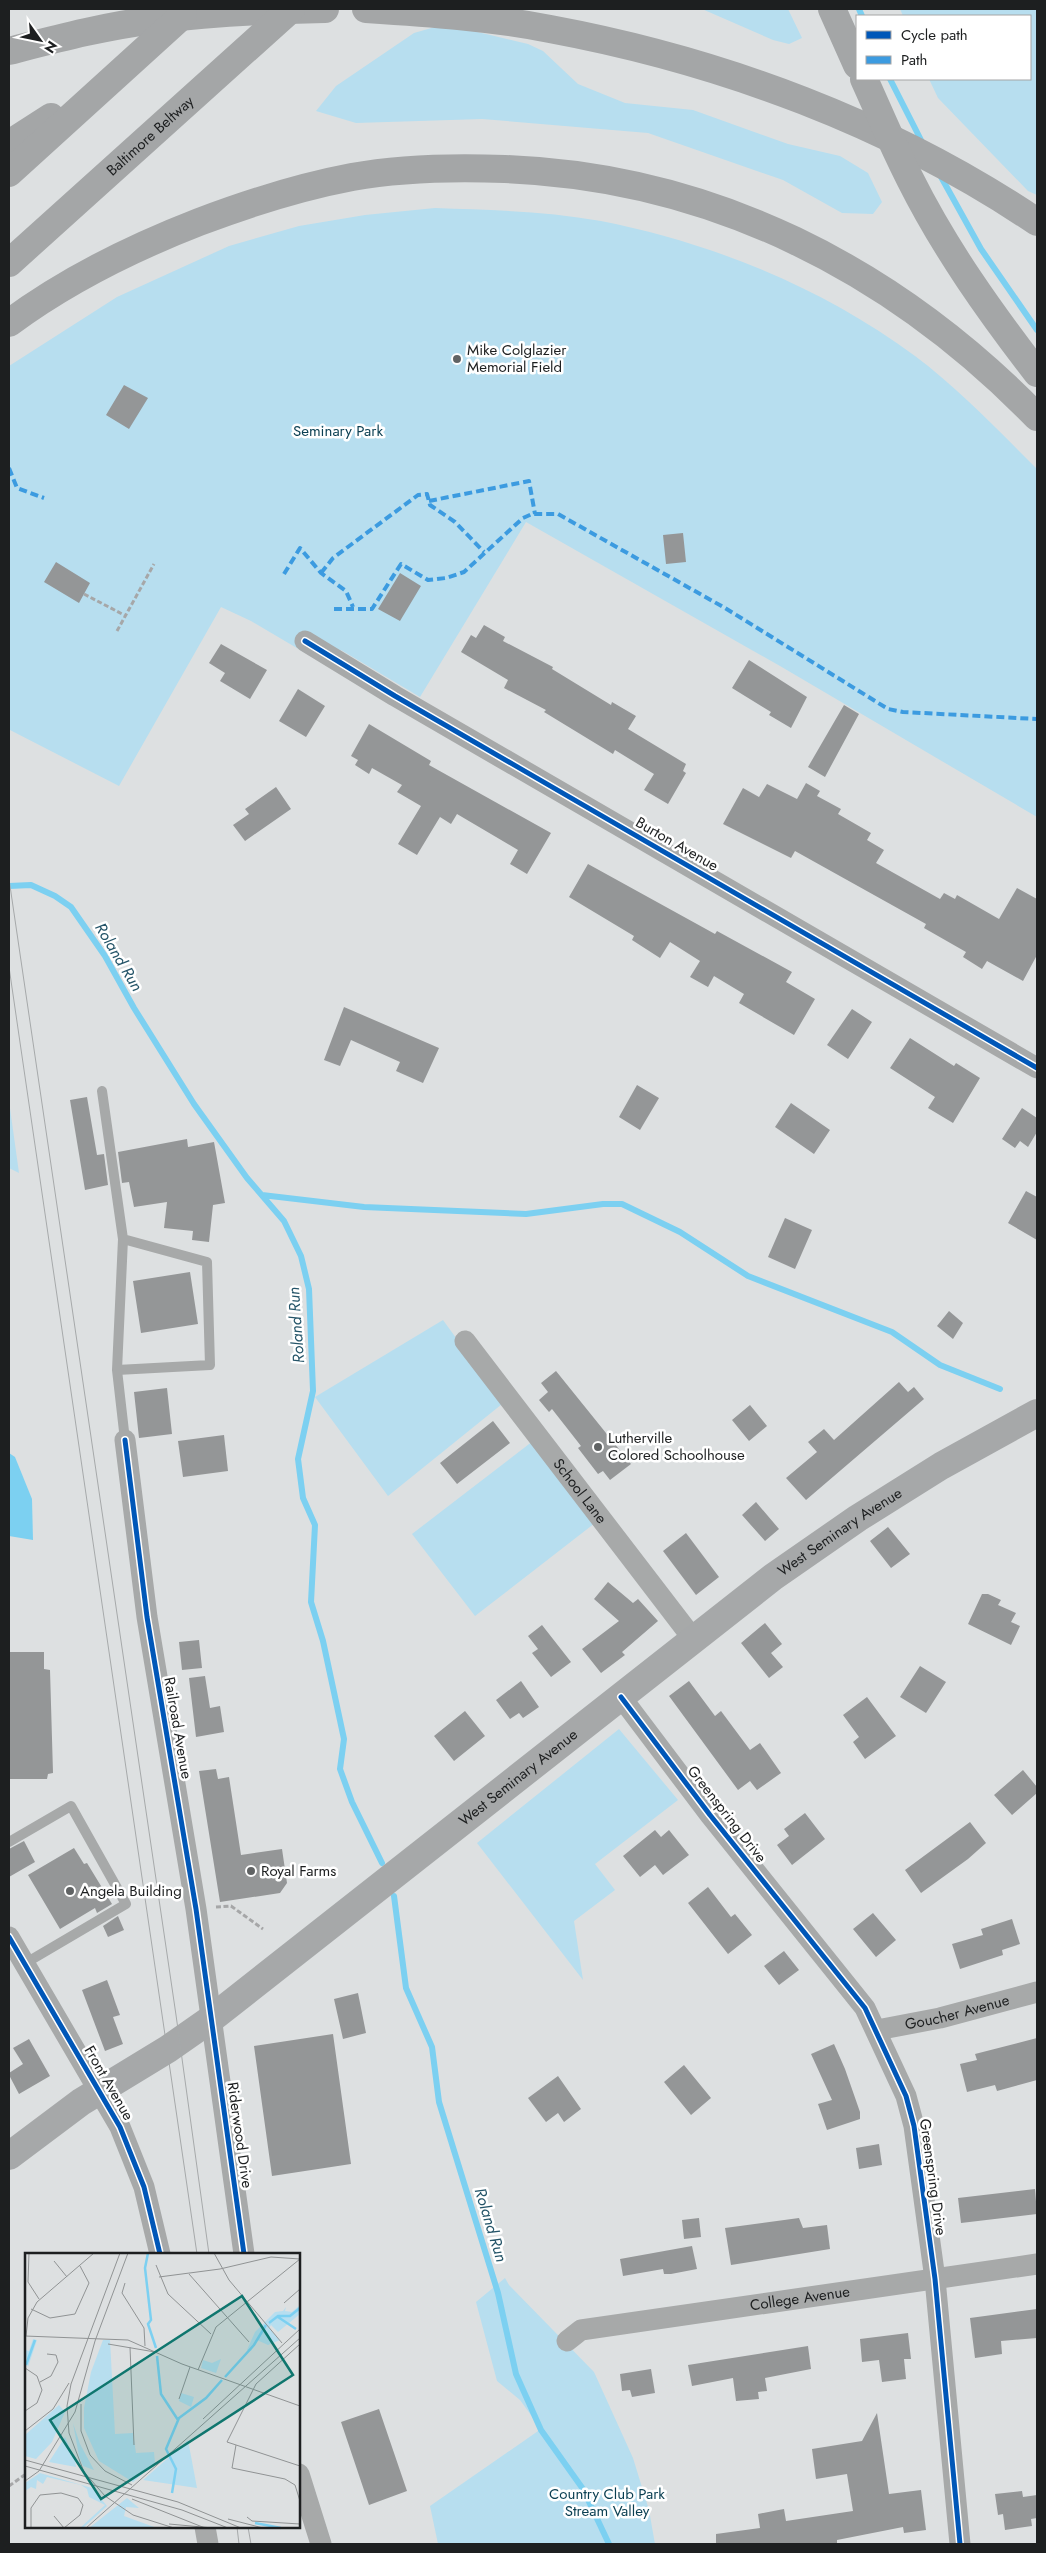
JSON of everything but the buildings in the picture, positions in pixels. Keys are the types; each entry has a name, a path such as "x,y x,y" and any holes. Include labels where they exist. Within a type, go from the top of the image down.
{"highway":[{"path":"9,173 189,9"},
{"name":"Baltimore Beltway","path":"9,263 291,9"},
{"path":"9,51 69,36 152,20 251,10 325,9"},
{"path":"366,9 457,15 548,28 605,40 714,70 770,88 876,131 944,165 1028,215"},
{"path":"832,9 856,62"},
{"path":"864,80 910,179 939,232 971,284 1037,373"},
{"path":"9,144 107,82"},
{"path":"12,321 66,286 133,249 241,206 280,194 354,177 430,168 531,170 584,175 638,185 756,221 795,239 880,287 944,332 1037,417"}],"main road":[{"name":"West Seminary Avenue","path":"9,2156 61,2116 168,2049 211,2019 773,1577 858,1518 941,1466 1037,1413"}],"street":[{"name":"Burton Avenue","path":"305,641 395,696 1037,1068"},
{"name":"School Lane","path":"465,1341 694,1640"},
{"name":"Railroad Avenue","path":"125,1440 147,1617 196,1909 211,2019"},
{"name":"Greenspring Drive","path":"621,1697 710,1815 852,1991 877,2030 906,2096 914,2126 935,2279 960,2544"},
{"name":"Front Avenue","path":"9,1937 120,2127 135,2162 152,2212 160,2253"},
{"name":"Goucher Avenue","path":"877,2030 940,2018 1037,1992"},
{"name":"Riderwood Drive","path":"211,2019 244,2253"},
{"name":"College Avenue","path":"567,2341 581,2330 1037,2264"},
{"path":"300,2477 321,2544"},
{"path":"205,2528 208,2544"}],"lane":[{"path":"102,1091 123,1239 117,1370 125,1440"},
{"path":"117,1370 210,1366 207,1262 123,1239"},
{"path":"9,1842 71,1806 126,1904 24,1964"}],"path":[{"path":"117,631 124,615 154,564"},
{"path":"84,594 124,615"},
{"path":"216,1907 231,1906 263,1929"},
{"path":"9,2486 25,2475"}],"green space":[{"path":"702,9 788,9 802,38 789,44 773,40"},
{"path":"900,9 1037,9 1037,195 1028,191 938,98 929,80 1031,80 1031,15 903,15"},
{"path":"435,27 465,29 528,44 543,51 578,84 625,103 693,110 788,144 840,156 868,173 882,202 873,214 842,213 783,180 648,133 482,119 356,123 316,111 336,86 414,33"},
{"name":"Seminary Park","path":"435,208 539,213 601,221 643,230 684,242 766,271 843,309 915,356 963,396 1037,469 1037,817 780,666 526,522 420,697 341,650 329,667 251,621 221,607 119,786 10,730 9,366 117,297 229,246 299,226 365,215"},
{"path":"9,1101 19,1173 9,1168"},
{"path":"443,1320 475,1364 507,1400 388,1496 315,1397"},
{"path":"533,1441 595,1523 475,1616 412,1534"},
{"path":"619,1729 678,1800 595,1864 615,1890 574,1921 583,1980 477,1843"},
{"name":"Country Club Park Stream Valley","path":"505,2278 509,2285 594,2372 633,2458 649,2510 655,2544 438,2544 430,2506 541,2429 520,2400 497,2381 476,2302"}],"water":[{"path":"9,1453 15,1457 32,1499 33,1540 9,1536"}],"waterway":[{"path":"859,9 862,15"},
{"path":"891,80 923,144"},
{"path":"940,175 981,249 1037,330"},
{"name":"Roland Run","path":"9,886 31,885 55,896 71,907 105,956 134,1008 194,1104 247,1178 284,1221 301,1256 309,1289 313,1391 298,1459 303,1498 315,1525 311,1602 323,1641 344,1739 340,1769 352,1802 382,1863"},
{"path":"262,1195 364,1207 526,1214 603,1204 622,1204 680,1232 748,1276 892,1332 940,1365 1000,1389"},
{"name":"Roland Run","path":"394,1896 406,1988 432,2047 439,2102 498,2293 516,2374 541,2430 583,2489 609,2544"}],"tram line":[{"path":"9,879 176,2015 209,2253"},
{"path":"9,967 197,2253"},
{"path":"237,2528 239,2544"},
{"path":"248,2528 251,2544"}],"marked path":[{"path":"9,468 17,488 44,498"},
{"path":"429,501 529,481 535,514"},
{"path":"321,573 333,558 418,495 427,494 430,505 455,522 484,552"},
{"path":"334,609 372,609 401,564 428,580 446,578 464,572 523,518 532,514 558,514 725,608 888,709 903,712 1037,719"},
{"path":"284,574 300,548 321,573 346,591 353,607"}],"cycle path":[{"path":"305,641 395,696 1037,1068"},
{"path":"125,1440 147,1617 196,1909 244,2253"},
{"path":"621,1697 710,1815 865,2008 906,2096 914,2126 935,2279 960,2544"},
{"path":"9,1937 120,2127 144,2187 160,2253"}],"place":[{"name":"Mike Colglazier Memorial Field","path":"457,359"},
{"name":"Lutherville Colored Schoolhouse","path":"598,1447"},
{"name":"Royal Farms","path":"251,1871"},
{"name":"Angela Building","path":"70,1891"}]}
